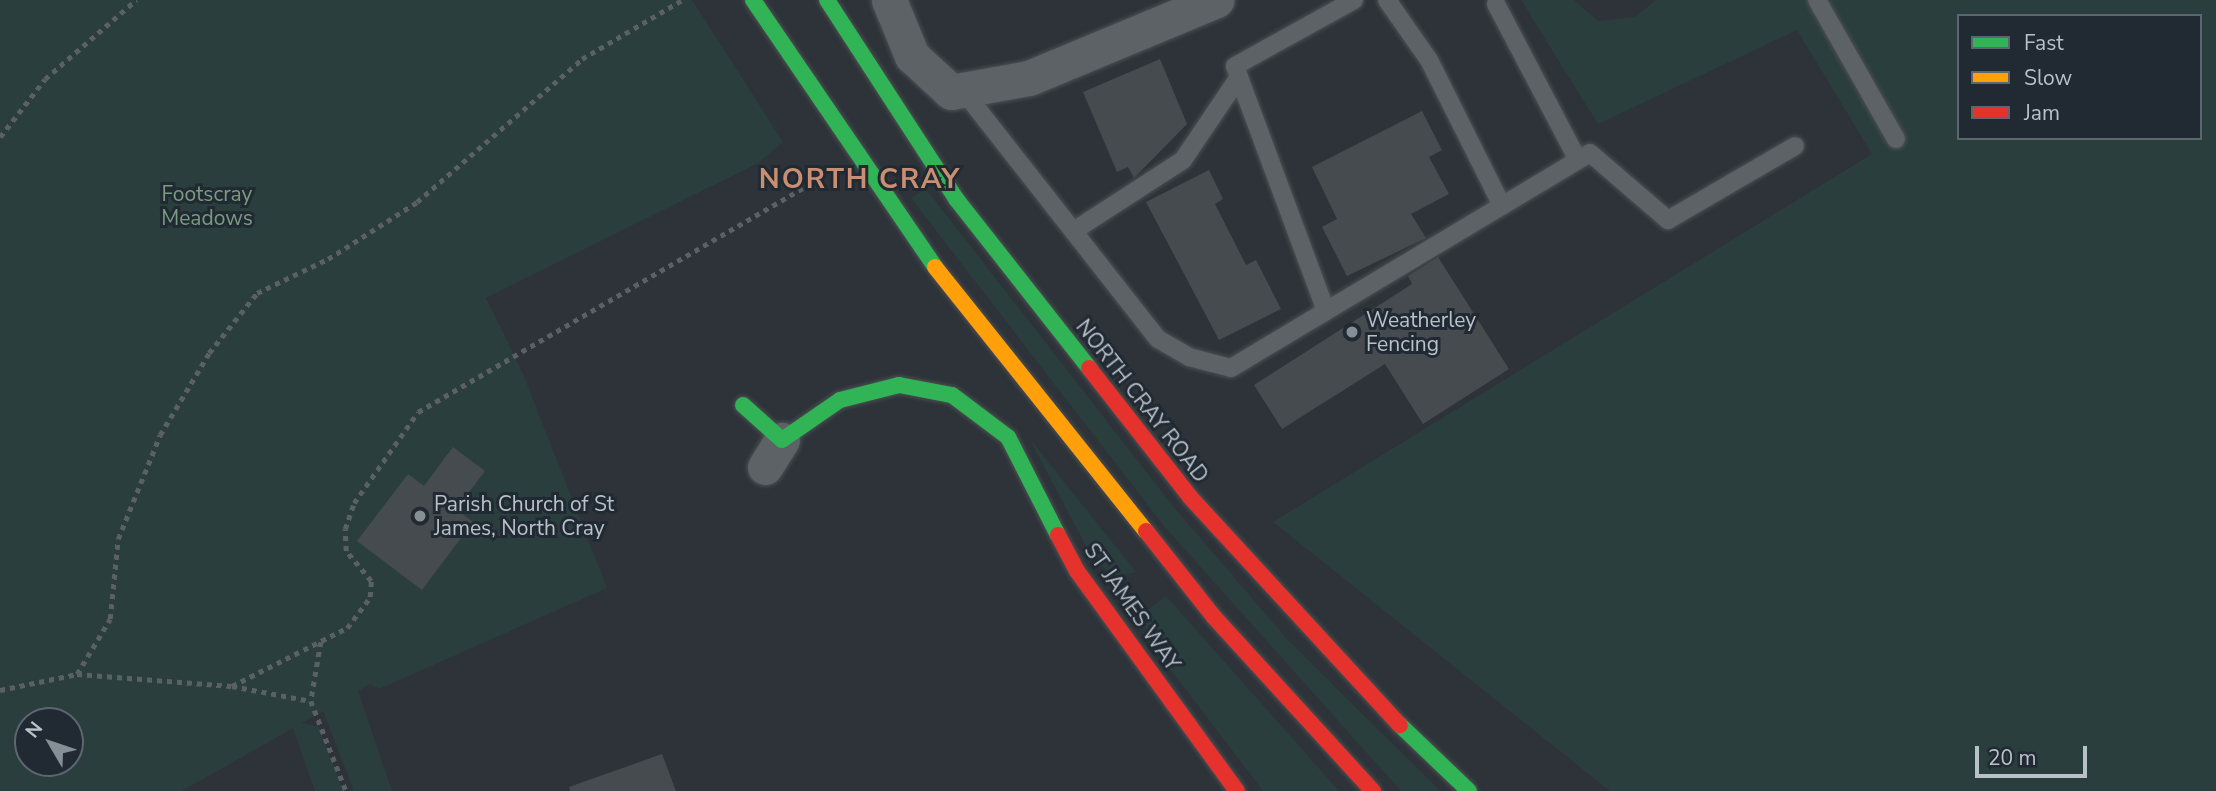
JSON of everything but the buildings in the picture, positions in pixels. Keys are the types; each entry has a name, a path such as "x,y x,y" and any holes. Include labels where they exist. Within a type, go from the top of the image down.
{"main road":[{"path":"752,0 909,234 1214,617 1373,791"},
{"name":"NORTH CRAY ROAD","path":"827,0 957,200 1190,497 1360,687 1469,791"},
{"name":"ST JAMES WAY","path":"743,405 773,454 840,400 899,385 952,395 1009,437 1077,571 1237,791"}],"street":[{"path":"890,0 912,56 951,92 961,88 1029,78 1216,0"}],"lane":[{"path":"1326,311 1235,66 1354,0"},
{"path":"1387,0 1429,60 1502,206"},
{"path":"1817,0 1896,139"},
{"path":"1496,4 1578,160"},
{"path":"1075,230 1183,160 1239,77"},
{"path":"961,88 1158,339 1189,357 1231,368 1590,153 1668,220 1795,146"}],"path":[{"path":"0,137 45,79 136,0"},
{"path":"77,674 110,619 118,539 160,435 208,353 257,293 328,259 417,202 582,59 682,0"},
{"path":"232,686 347,628 370,597 371,581 346,551 345,529 354,503 418,412 820,179"},
{"path":"321,641 312,701 346,791"},
{"path":"0,690 77,674 232,686 312,701"}],"green space":[{"name":"Footscray Meadows","path":"0,0 692,0 783,142 758,163 486,298 523,374 607,588 379,689 370,684 358,691 392,791 354,791 323,711 302,723 319,727 343,791 315,791 293,728 182,791 0,791"},
{"path":"1521,0 1574,0 1598,21 1635,17 1656,0 2216,0 2216,791 1610,791 1273,522 1872,154 1797,30 1598,124"},
{"path":"926,189 1172,505 1287,639 1440,791 1401,791 1164,526 911,198"},
{"path":"1029,438 1136,572 1118,577 1094,561"},
{"path":"1166,596 1339,791 1263,791 1145,636 1147,610"}],"traffic: fast":[{"path":"753,0 935,267"},
{"path":"827,0 957,200 1089,368"},
{"path":"743,405 782,440 840,400 899,385 952,395 1008,437 1058,535"},
{"path":"1400,725 1469,791"}],"traffic: slow":[{"path":"935,267 1146,531"}],"traffic: jam":[{"path":"1089,368 1190,497 1400,725"},
{"path":"1146,531 1214,617 1373,791"},
{"path":"1058,535 1077,571 1237,791"}],"place":[{"name":"Weatherley Fencing","path":"1352,332"},
{"name":"Parish Church of St James, North Cray","path":"420,516"}],"district":[{"name":"NORTH CRAY","path":"860,179"}]}
